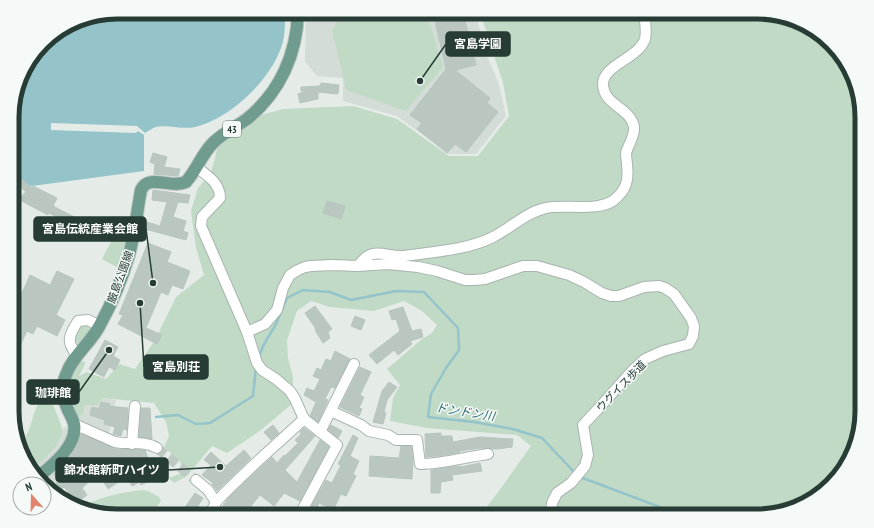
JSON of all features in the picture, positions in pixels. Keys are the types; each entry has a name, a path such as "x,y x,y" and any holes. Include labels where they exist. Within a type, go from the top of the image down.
{"main road":[{"name":"厳島公園線","path":"74,424 65,402 63,388 66,374 100,326 124,270 129,254 143,185 152,181 181,184 186,182 206,151 215,141 246,120 264,103 279,83 289,60 293,49 297,19"},
{"path":"42,474 53,464 68,446 74,432 74,424"}],"street":[{"path":"358,266 363,259 372,254 404,256 475,244 492,238 537,210 548,207 586,207 612,202 625,188 628,181 626,156 634,128 629,117 606,95 603,84 604,79 611,70 641,46 645,35 644,19"},
{"path":"196,167 211,178 217,187 220,196 220,198 202,217 201,226 247,332 257,363 262,370 290,391 304,419 337,445 303,509"},
{"name":"ウグイス歩道","path":"247,332 266,324 271,318 277,310 278,301 290,275 298,270 311,266 358,266 388,264 411,266 437,271 466,280 485,279 523,266 537,266 569,275 602,293 611,296 619,296 644,287 658,286 665,288 674,294 691,318 694,326 693,336 689,344 663,351 645,359 632,371 583,425 588,455 585,466 570,483 559,491 554,497 552,509"},
{"path":"78,356 72,350 69,342 70,334 78,321 88,320 100,326"},
{"path":"320,432 354,364"},
{"path":"132,444 135,406"},
{"path":"331,411 361,425 369,431 388,435 396,440 417,440 420,464 434,464 468,456 488,454"},
{"path":"212,509 216,502 237,480 304,419"},
{"path":"74,424 115,442 132,444 147,443 157,448"},
{"path":"196,480 208,490 216,502"}],"shaded area":[{"path":"306,19 477,19 487,56 499,84 506,116 476,154 449,154 397,116 343,101 343,78 317,76 305,62"},
{"path":"102,398 116,400 107,441 59,490 52,485 52,476 43,476 37,466 50,454 60,440 62,430 83,415 85,405"}],"green space":[{"path":"340,19 428,19 443,67 406,111 346,90 332,30"},
{"path":"482,19 770,20 795,26 817,39 831,52 850,85 855,111 855,417 848,449 835,471 817,489 789,504 763,509 484,509 531,446 517,435 427,428 390,421 393,398 400,385 387,369 422,339 432,333 437,325 422,311 404,301 374,311 330,307 311,301 297,311 287,340 288,358 293,377 293,403 261,430 227,453 212,446 187,476 174,483 169,478 182,473 180,461 164,447 169,436 166,422 154,403 102,398 97,405 85,405 83,415 79,417 74,411 69,396 69,381 75,367 80,361 85,362 85,364 79,376 87,372 106,379 119,364 135,369 155,340 176,297 204,275 196,248 191,211 198,188 211,173 219,142 250,118 283,109 353,106 397,119 449,156 478,156 509,116 503,83"},
{"path":"127,233 118,268 102,259 114,236"},
{"path":"82,324 91,326 92,328 81,343 76,343 74,338"},
{"path":"49,396 61,424 62,433 52,451 37,466 26,449 23,439 28,432 37,406 44,398"},
{"path":"143,490 148,491 159,497 161,501 155,509 117,509 86,504 93,501 128,492"}],"water":[{"path":"285,19 284,37 280,51 263,80 251,93 238,105 209,122 191,128 160,126 145,133 144,171 19,188 20,104 24,85 39,57 52,43 68,32 85,24 104,20"}],"pier":[{"path":"51,123 137,126 145,133 144,135 138,131 136,133 51,130"}],"building":[{"path":"435,19 465,19 476,65 455,70 490,98 487,103 498,112 466,152 455,144 447,153 417,129 422,123 410,115 446,69"},
{"path":"321,83 339,85 338,94 318,92 318,99 300,103 298,94 306,91 301,91 301,87 320,86"},
{"path":"153,153 167,157 164,167 180,169 178,176 154,174 155,164 150,162"},
{"path":"19,176 32,188 33,186 57,198 53,206 99,230 95,237 19,200 26,192 19,186"},
{"path":"153,190 190,195 188,203 178,202 173,217 186,221 183,231 188,233 186,240 145,229 147,222 160,226 167,202 152,200"},
{"path":"327,201 345,206 341,219 323,213"},
{"path":"148,243 171,252 167,262 190,271 183,289 172,285 168,295 161,292 146,328 162,335 157,344 118,324 123,315 119,314"},
{"path":"57,271 74,279 56,315 65,320 57,336 37,326 33,334 27,331 19,348 19,292 22,293 30,275 50,285"},
{"path":"315,306 332,329 328,332 330,338 323,343 315,330 316,329 305,313"},
{"path":"403,307 412,331 421,329 423,337 410,341 412,344 398,355 394,350 377,364 369,355 400,331 396,319 392,320 389,311"},
{"path":"355,316 365,320 361,330 351,326"},
{"path":"105,340 118,347 113,356 120,360 115,370 109,367 104,377 89,369"},
{"path":"335,351 350,359 335,388 331,387 325,399 328,400 318,422 310,416 316,402 304,395 307,388 314,391 320,379 313,376 317,368 321,370 326,359 331,361"},
{"path":"360,367 371,372 360,395 364,397 359,408 362,409 359,416 340,407"},
{"path":"389,382 397,387 387,400 383,424 373,422 382,391"},
{"path":"101,402 110,404 109,406 128,408 127,430 123,429 121,436 113,434 115,427 104,424 105,420 90,415 92,407 99,409"},
{"path":"141,408 150,408 152,439 139,437"},
{"path":"273,425 279,433 271,440 264,432"},
{"path":"331,425 342,431 338,438 328,430"},
{"path":"304,428 315,436 285,470 297,482 320,440 329,447 300,501 284,493 274,506 260,495 251,506 255,509 224,509 222,507 231,495 272,457 277,463 284,455 285,456 298,443 295,440 301,434 300,432"},
{"path":"441,433 441,436 452,436 453,442 480,437 513,439 512,447 497,449 480,448 426,457 425,434"},
{"path":"81,434 114,448 145,450 150,464 154,459 166,469 156,481 153,479 141,485 140,482 132,486 127,476 108,489 98,473 82,488 87,495 78,502 75,497 73,498 64,487 61,490 56,483 59,481 54,474 74,451"},
{"path":"353,435 358,438 350,456 359,461 353,474 356,476 346,496 341,494 334,509 319,503 316,509 314,509 311,507 326,480 332,483 341,465 338,464"},
{"path":"401,446 411,446 413,461 412,479 369,476 370,456 399,458"},
{"path":"244,450 251,458 217,491 212,484 213,483 202,475 211,465 204,460 211,452 226,466"},
{"path":"480,463 482,471 452,475 453,480 441,482 440,493 431,493 431,470"},
{"path":"195,493 203,498 198,506 202,509 184,509"}],"waterway":[{"name":"ドンドン川","path":"259,357 263,346 276,324 287,298 303,290 330,292 351,300 396,291 424,292 458,328 459,350 446,368 431,394 428,417 474,422 513,429 542,438 576,474"},
{"name":"ドンドン川","path":"156,417 178,415 196,424 210,423 253,396 256,367"},
{"name":"ドンドン川","path":"580,477 665,509"}],"tunnel":[{"path":"157,448 196,480"}],"place":[{"name":"宮島学園","path":"420,81"},
{"name":"宮島伝統産業会館","path":"153,283"},
{"name":"宮島別荘","path":"140,303"},
{"name":"珈琲館","path":"109,350"},
{"name":"錦水館新町ハイツ","path":"220,467"}]}
